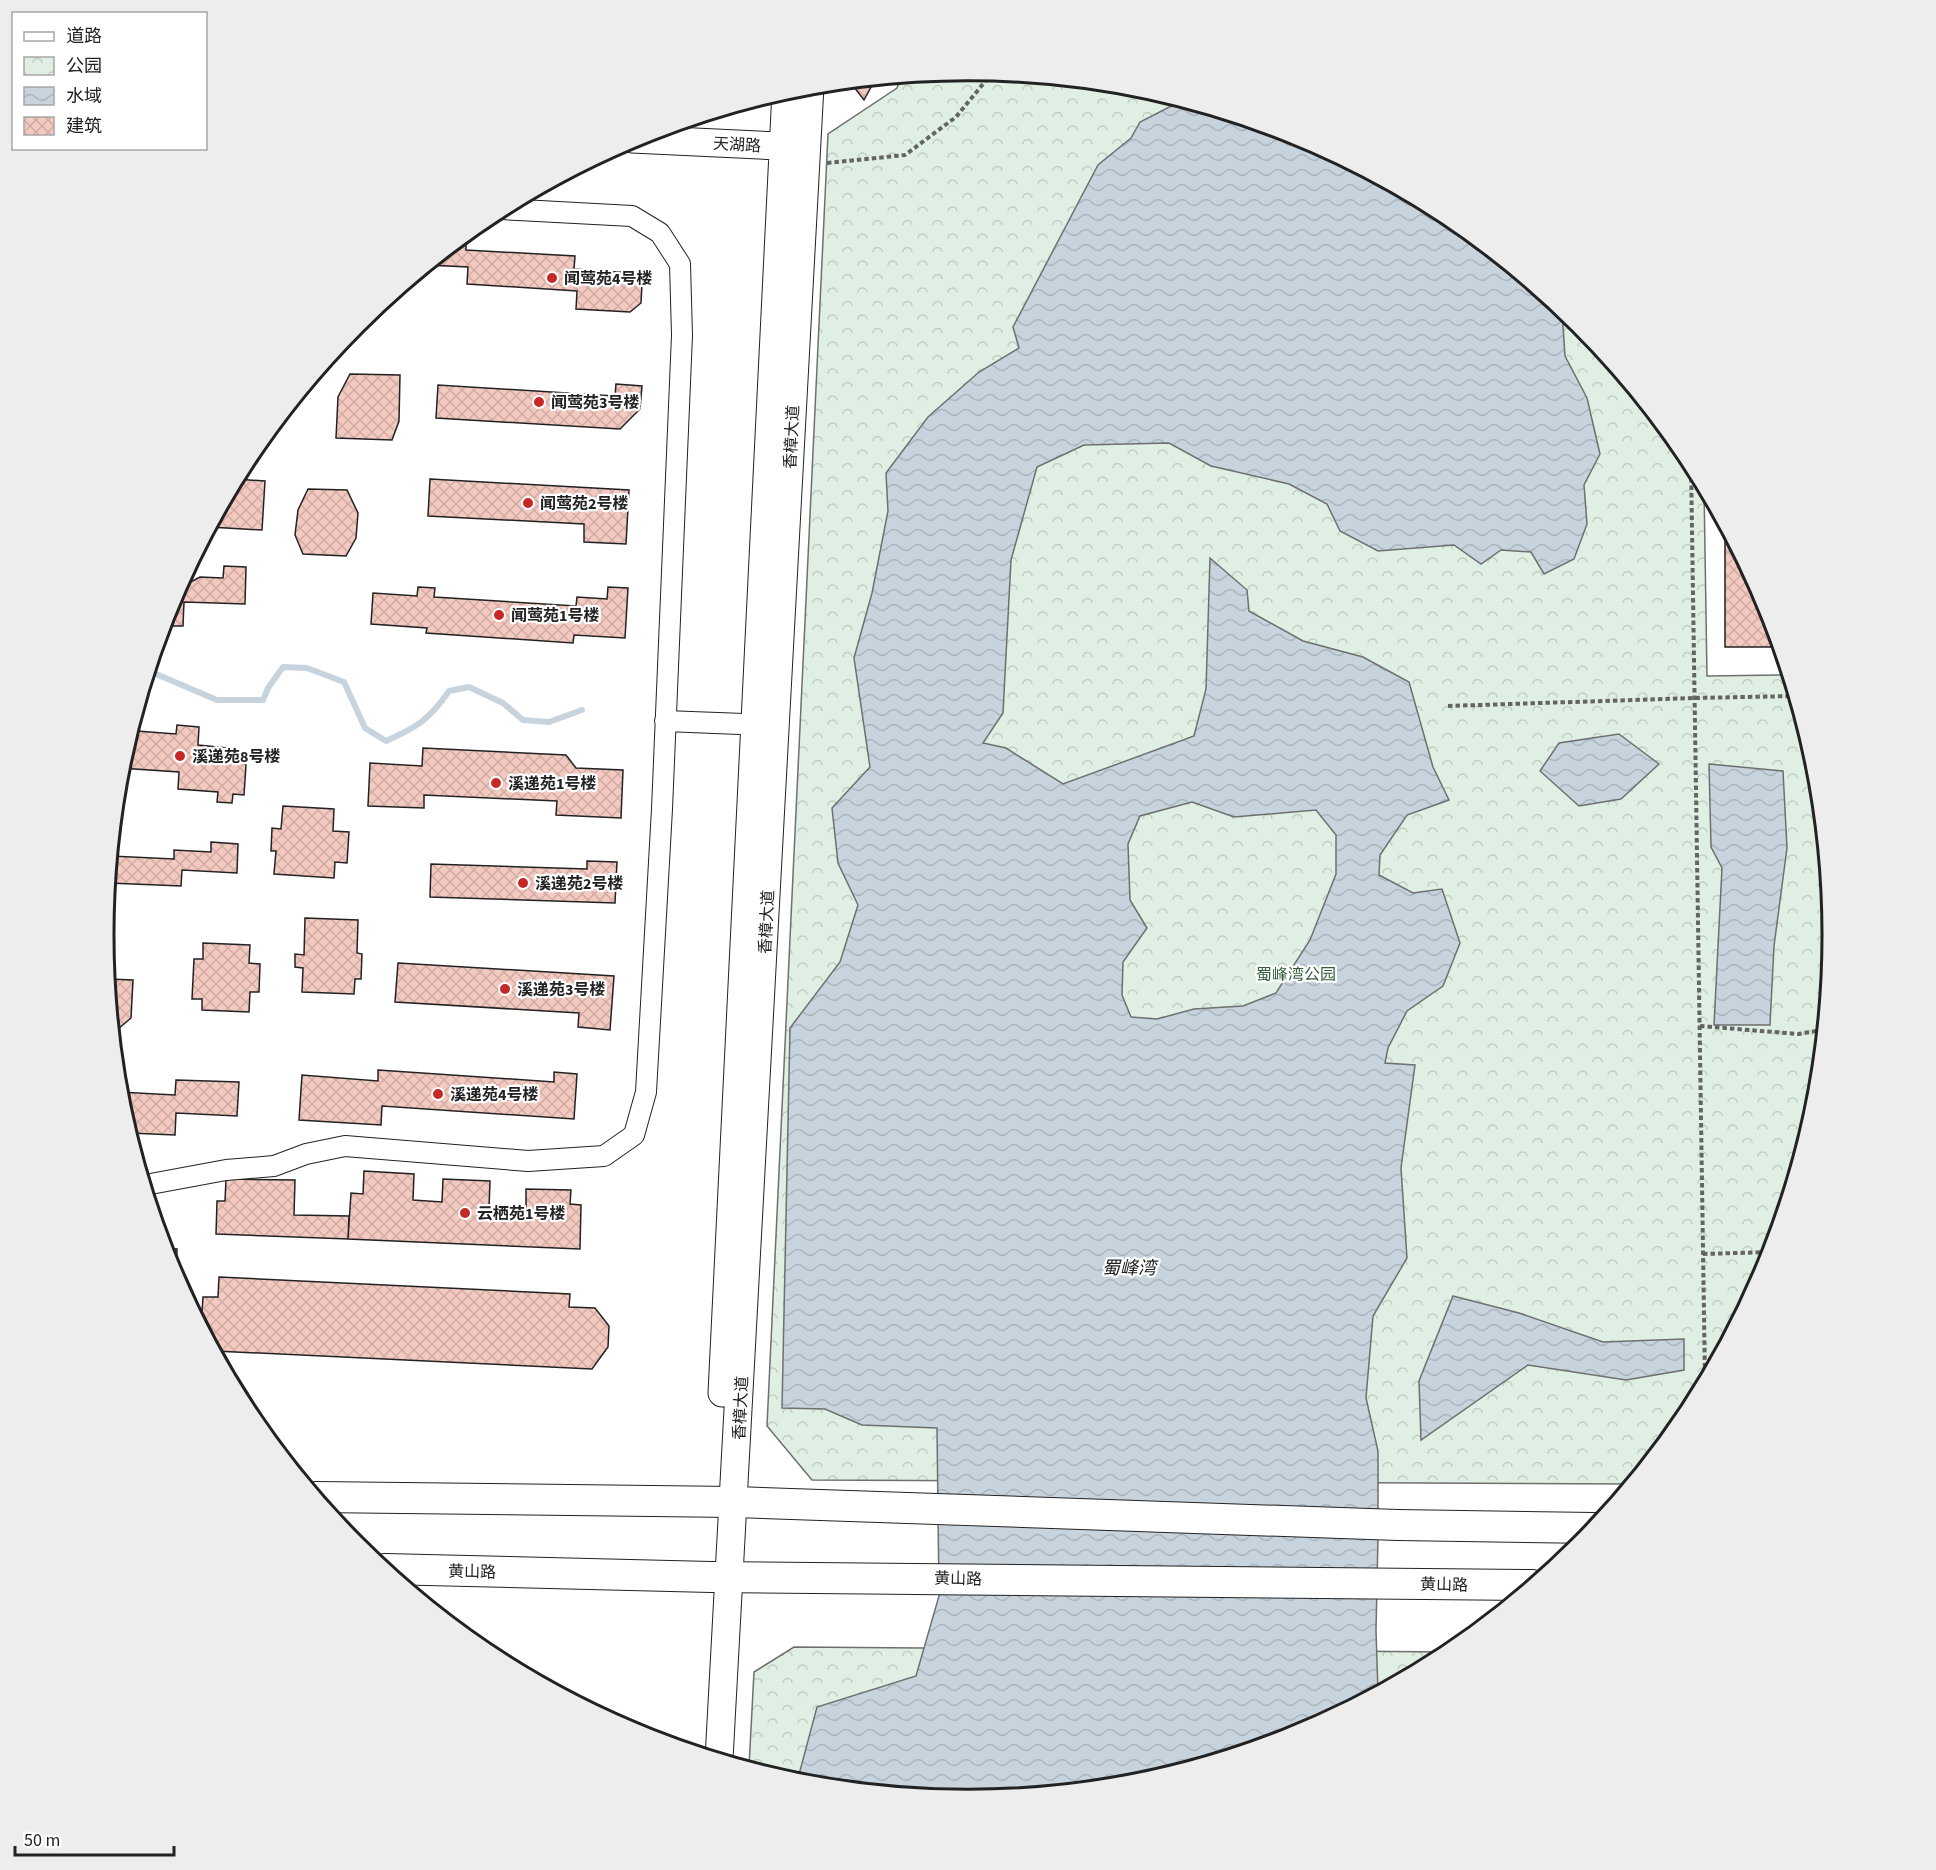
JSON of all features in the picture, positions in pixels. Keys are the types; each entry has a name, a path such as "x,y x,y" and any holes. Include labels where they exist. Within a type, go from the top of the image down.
{"main road":[{"path":"325,1497 725,1503 1398,1525 1582,1528"},
{"name":"黄山路","path":"397,1569 720,1577 1522,1585"}],"street":[{"name":"香樟大道","path":"704,1747 725,1503 765,725 799,153 808,96"},
{"name":"香樟大道","path":"788,100 799,153"},
{"name":"天湖路","path":"654,141 799,153"},
{"path":"151,1184 226,1170 274,1166 306,1154 345,1146 528,1161 604,1156 634,1135 646,1092 682,335 680,264 660,232 632,216 518,210"},
{"path":"665,721 765,725"},
{"name":"香樟大道","path":"719,1752 720,1577"}],"path":[{"path":"799,153 905,155 956,117 985,82"},
{"path":"1691,482 1705,1367"},
{"path":"1448,706 1788,696"},
{"path":"1700,1026 1798,1034 1816,1031"},
{"path":"1703,1254 1761,1252"}],"green space":[{"name":"蜀峰湾公园","path":"968,81 1024,83 1079,88 1135,97 1243,126 1346,169 1395,195 1488,257 1572,331 1646,415 1704,502 1707,676 1781,675 1806,768 1815,824 1820,879 1822,935 1820,991 1815,1046 1806,1102 1777,1210 1757,1262 1708,1362 1646,1455 1622,1484 812,1480 767,1426 828,134 897,88 898,84 912,83"},
{"path":"794,1647 1431,1652 1395,1675 1346,1701 1295,1724 1243,1744 1189,1760 1135,1773 1079,1782 968,1789 857,1782 801,1773 749,1761 754,1672"}],"water":[{"name":"蜀峰湾","path":"1172,106 1189,110 1243,126 1346,169 1395,195 1442,225 1488,257 1563,322 1565,356 1587,398 1600,454 1584,485 1587,524 1574,559 1544,574 1531,552 1501,550 1481,564 1454,545 1378,551 1340,531 1327,504 1289,484 1211,466 1169,443 1084,445 1037,467 1011,560 1003,713 983,743 1006,748 1063,784 1194,736 1206,689 1210,558 1247,590 1249,611 1303,641 1363,657 1409,682 1433,767 1449,800 1407,815 1380,855 1379,875 1413,893 1442,889 1460,943 1443,986 1407,1011 1388,1048 1385,1063 1415,1065 1401,1168 1407,1258 1373,1316 1366,1398 1378,1451 1376,1631 1378,1684 1295,1724 1243,1744 1135,1773 1079,1782 968,1789 857,1782 801,1773 817,1707 916,1676 939,1596 937,1428 862,1425 825,1409 782,1408 790,1028 840,962 858,905 838,863 832,808 870,767 854,658 872,593 888,511 886,473 928,417 979,372 1019,348 1013,327 1098,165 1131,138 1140,122","holes":["1192,802 1234,817 1316,810 1336,835 1336,874 1310,940 1276,993 1243,1006 1194,1009 1157,1019 1131,1017 1122,995 1123,962 1147,928 1130,900 1128,844 1140,816"]},
{"path":"1619,734 1659,764 1621,799 1579,806 1540,771 1559,743"},
{"path":"1709,764 1783,771 1787,848 1774,946 1770,1025 1714,1025 1722,868 1711,847"},
{"path":"1453,1296 1519,1313 1603,1342 1684,1339 1684,1370 1626,1380 1528,1365 1421,1440 1419,1381"}],"building":[{"path":"871,87 864,100 855,88"},
{"name":"闻莺苑4号楼","path":"466,244 466,250 575,256 574,269 633,273 642,284 641,303 630,312 576,309 577,291 467,284 468,267 438,265"},
{"path":"350,374 400,375 399,421 392,440 336,438 338,397"},
{"name":"闻莺苑3号楼","path":"616,384 642,386 640,409 620,429 436,418 438,385 615,396"},
{"name":"闻莺苑2号楼","path":"430,479 629,490 626,544 584,542 584,524 428,516"},
{"path":"246,480 265,481 262,530 218,527"},
{"path":"308,489 347,490 358,513 356,538 346,556 303,554 295,535 298,510"},
{"path":"1725,540 1757,608 1772,647 1725,647"},
{"path":"224,566 246,567 245,604 184,602 183,626 172,626 191,582 200,577 223,578"},
{"name":"闻莺苑1号楼","path":"418,587 435,588 434,597 576,606 577,597 607,599 608,587 628,588 625,638 574,635 573,643 426,633 427,628 371,624 373,593 417,596"},
{"name":"溪递苑8号楼","path":"177,725 199,727 198,745 228,748 246,765 244,795 233,794 232,803 217,802 218,792 178,789 179,772 130,769 139,731 176,734"},
{"name":"溪递苑1号楼","path":"423,748 566,755 576,768 623,770 621,818 556,815 557,801 424,795 424,808 368,806 370,763 422,766"},
{"path":"283,806 334,809 333,831 349,832 347,863 335,862 334,878 274,874 276,851 271,851 272,828 281,829"},
{"path":"211,842 238,844 237,873 182,870 181,886 116,883 118,856 174,859 174,850 211,852"},
{"name":"溪递苑2号楼","path":"587,861 617,862 615,903 430,897 431,864 587,869"},
{"path":"305,918 358,920 357,953 362,954 361,979 355,979 354,994 302,992 303,968 295,967 295,954 304,955"},
{"path":"203,943 250,945 249,963 260,964 259,992 250,992 249,1012 202,1010 202,999 192,999 194,959 203,959"},
{"name":"溪递苑3号楼","path":"398,963 614,976 610,1030 578,1027 579,1013 395,1002"},
{"path":"116,979 133,980 131,1018 119,1028"},
{"name":"溪递苑4号楼","path":"378,1070 554,1082 554,1072 577,1074 574,1119 382,1106 381,1125 299,1120 302,1075 378,1081"},
{"path":"176,1080 239,1082 237,1116 176,1113 175,1135 138,1133 128,1093 175,1095"},
{"name":"云栖苑1号楼","path":"364,1171 414,1174 413,1200 442,1202 443,1179 490,1181 489,1208 526,1209 526,1189 571,1190 570,1204 581,1205 580,1249 348,1239 351,1193 363,1194"},
{"path":"226,1179 295,1180 294,1215 349,1216 348,1239 216,1234 217,1201 225,1201"},
{"path":"219,1277 570,1294 569,1307 595,1308 609,1326 608,1347 592,1369 222,1351 202,1313 203,1297 218,1297"}],"waterway":[{"path":"155,674 217,700 263,700 268,688 283,667 307,668 344,682 365,728 386,741 422,722 449,691 469,687 503,703 523,720 549,722 582,710"}],"place":[{"name":"闻莺苑4号楼","path":"552,278"},
{"name":"闻莺苑3号楼","path":"539,402"},
{"name":"闻莺苑2号楼","path":"528,503"},
{"name":"闻莺苑1号楼","path":"499,615"},
{"name":"溪递苑8号楼","path":"180,756"},
{"name":"溪递苑1号楼","path":"496,783"},
{"name":"溪递苑2号楼","path":"523,883"},
{"name":"溪递苑3号楼","path":"505,989"},
{"name":"溪递苑4号楼","path":"438,1094"},
{"name":"云栖苑1号楼","path":"465,1213"}]}
